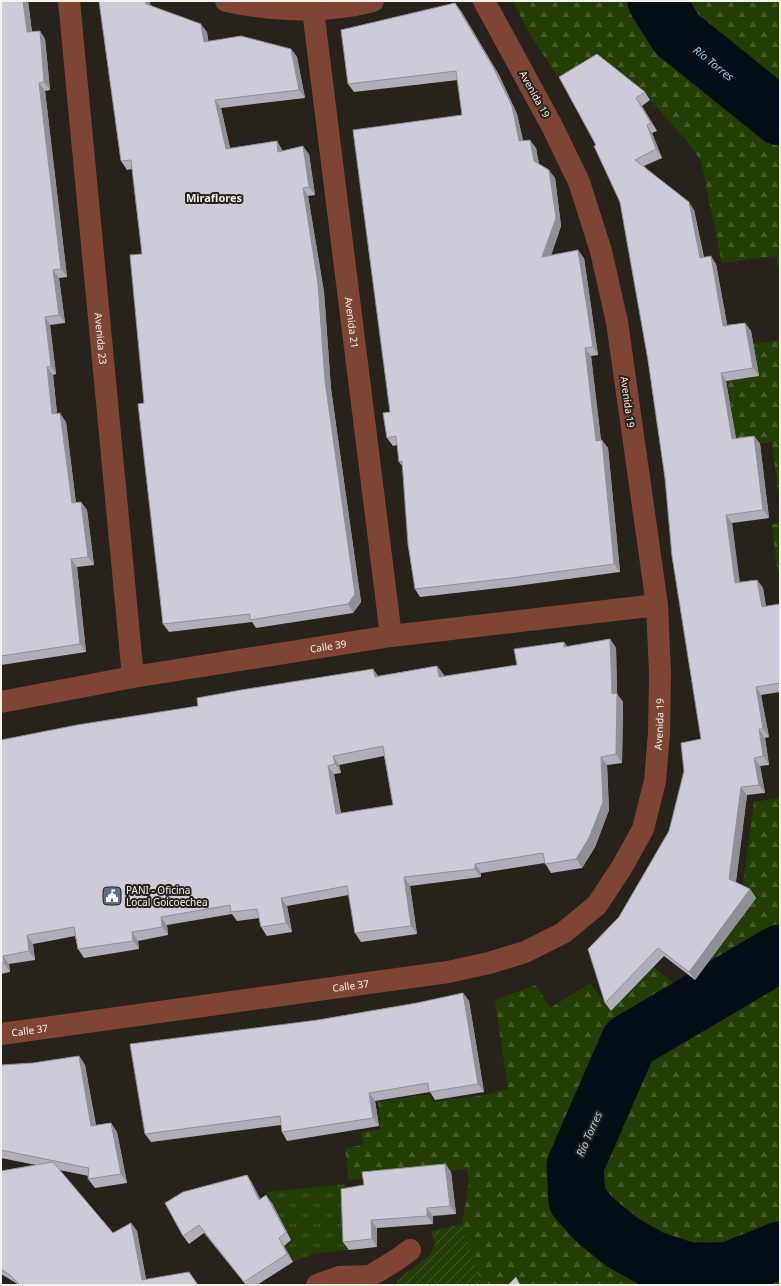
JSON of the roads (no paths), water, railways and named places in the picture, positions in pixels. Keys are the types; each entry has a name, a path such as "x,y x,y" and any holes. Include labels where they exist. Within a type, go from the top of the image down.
{"street":[{"name":"Avenida 23","path":"69,1 133,677"},
{"path":"226,1 251,6 314,10 373,1"},
{"name":"Avenida 19","path":"484,1 552,126 578,182 601,251 617,322 658,605 660,673 659,733 655,781 643,829"},
{"name":"Avenida 21","path":"314,10 391,636"},
{"name":"Calle 39","path":"1,702 133,677 391,636 658,605"},
{"name":"Calle 37","path":"1,1034 448,972 489,963 525,952 563,933 597,905 622,868 643,829"},
{"path":"317,1285 339,1277 364,1281 410,1250"}],"waterway":[{"name":"Río Torres","path":"656,1 677,34 780,117"},
{"name":"Río Torres","path":"780,953 629,1042 575,1166 577,1200 596,1221 622,1242 652,1259 689,1271 728,1271 780,1250"}],"place":[{"name":"PANI - Oficina Local Goicoechea","path":"112,896"}],"district":[{"name":"Miraflores","path":"214,198"}]}
